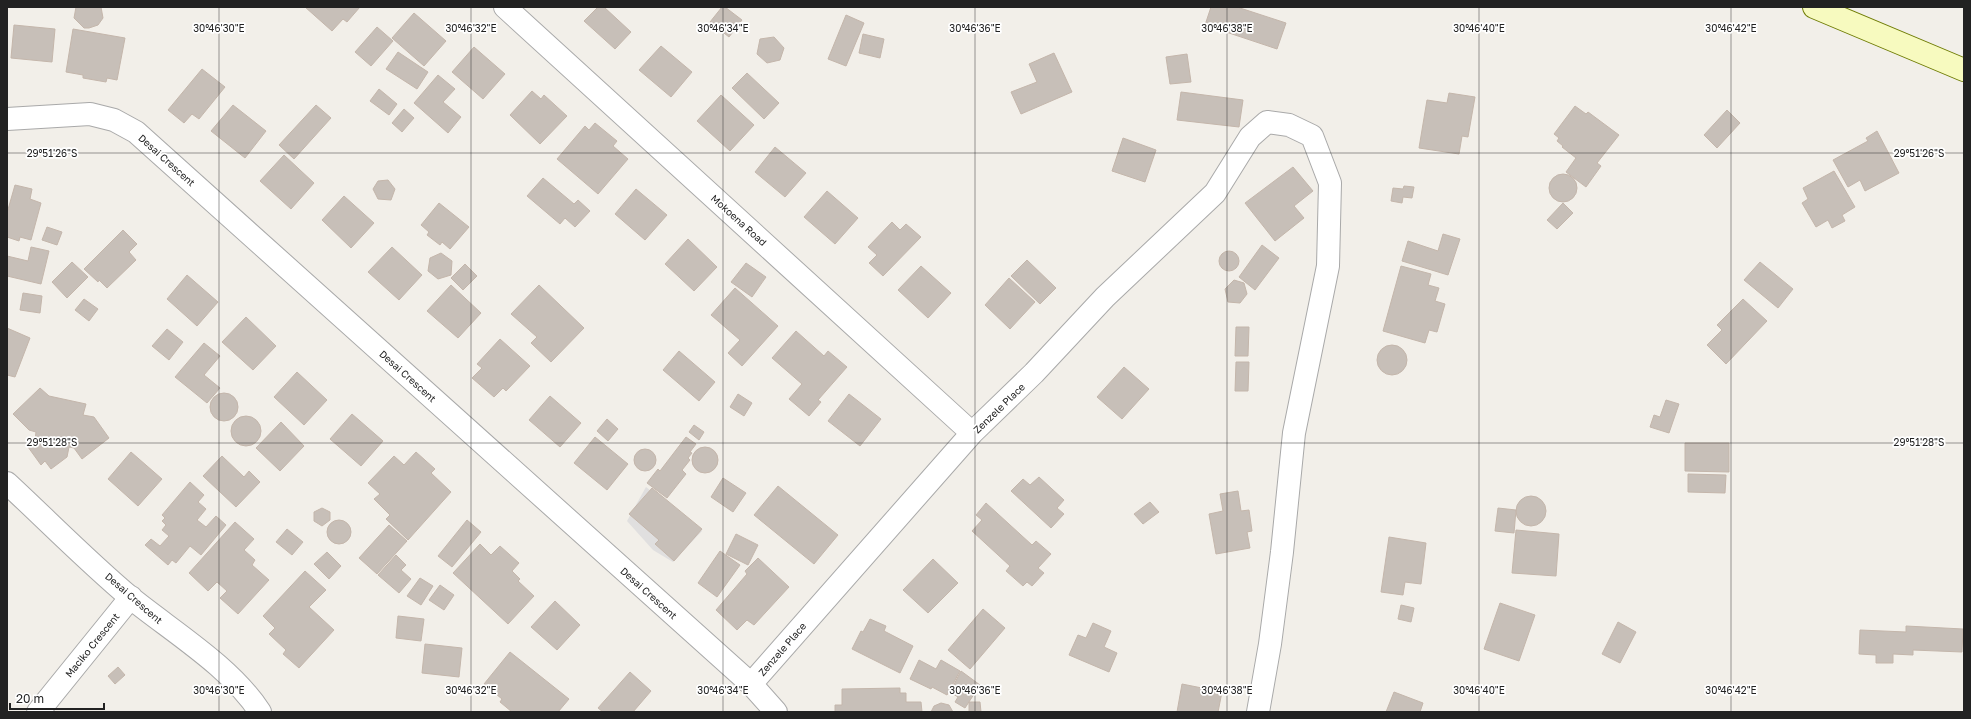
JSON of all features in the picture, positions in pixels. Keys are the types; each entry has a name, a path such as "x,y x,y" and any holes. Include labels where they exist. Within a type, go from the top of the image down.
{"street":[{"name":"Mokoena Road","path":"505,7 972,433"},
{"path":"1814,7 1964,70"},
{"name":"Desai Crescent","path":"7,119 90,114 114,120 136,132 751,684 776,712"},
{"name":"Zenzele Place","path":"751,684 972,433 1034,373 1105,297 1216,193 1250,137 1267,122 1289,125 1312,136 1330,183 1328,266 1294,433 1282,552 1270,644 1258,712"},
{"name":"Desai Crescent","path":"7,483 131,597 229,675 254,702 260,712"},
{"name":"Maciko Crescent","path":"38,712 131,597"}],"shaded area":[{"path":"646,487 702,531 673,562 653,550 627,521"}],"building":[{"path":"76,7 101,7 103,18 98,25 84,28 74,18"},
{"path":"305,7 360,7 347,22 343,19 332,31"},
{"path":"598,7 604,7 631,32 615,49 584,21"},
{"path":"722,7 725,7 742,20 729,37 710,22"},
{"path":"1211,7 1237,7 1286,23 1277,49 1205,25"},
{"path":"414,13 446,41 424,66 392,38"},
{"path":"846,15 864,23 846,66 828,59"},
{"path":"14,25 55,29 52,62 11,58"},
{"path":"377,27 393,41 371,66 355,52"},
{"path":"73,29 125,38 117,80 107,78 106,82 83,78 83,75 66,72"},
{"path":"863,34 884,39 880,58 859,53"},
{"path":"774,37 784,48 780,60 767,63 757,54 760,39"},
{"path":"661,46 692,72 671,97 639,70"},
{"path":"474,47 505,74 483,99 452,72"},
{"path":"398,52 428,72 417,89 386,69"},
{"path":"1054,53 1072,92 1021,114 1011,92 1037,82 1029,64"},
{"path":"1187,54 1191,82 1170,84 1166,57"},
{"path":"202,69 225,87 199,119 192,114 184,123 168,110"},
{"path":"747,73 779,103 764,119 732,88"},
{"path":"438,75 455,89 443,102 461,117 448,133 414,103"},
{"path":"379,89 397,104 389,115 370,101"},
{"path":"532,91 541,99 544,95 567,116 540,144 510,115"},
{"path":"1181,92 1243,100 1239,127 1177,120"},
{"path":"1449,93 1475,97 1468,137 1462,136 1459,154 1419,148 1427,100 1447,103"},
{"path":"721,95 754,125 730,151 697,121"},
{"path":"233,105 266,131 245,158 211,131"},
{"path":"316,105 331,118 294,159 279,145"},
{"path":"1575,106 1586,114 1588,112 1619,135 1597,163 1601,166 1586,187 1566,172 1576,158 1562,147 1563,146 1557,141 1559,138 1554,134"},
{"path":"404,109 414,118 402,132 392,123"},
{"path":"1727,110 1740,123 1717,148 1704,135"},
{"path":"595,123 617,141 613,146 628,159 598,194 557,159 585,126 589,130"},
{"path":"1877,131 1899,173 1865,191 1860,180 1848,187 1833,160 1868,141 1866,138"},
{"path":"1123,138 1156,150 1145,182 1112,171"},
{"path":"775,147 806,173 785,197 755,172"},
{"path":"284,155 314,183 291,209 260,181"},
{"path":"1293,167 1313,191 1294,206 1304,218 1275,241 1245,203"},
{"path":"1834,171 1855,207 1842,215 1845,221 1832,228 1828,220 1816,227 1802,203 1808,199 1803,188"},
{"path":"1563,174 1573,178 1577,188 1573,198 1563,202 1553,198 1549,188 1553,178"},
{"path":"543,178 574,204 578,200 590,211 575,227 565,218 560,224 527,196"},
{"path":"388,180 395,189 391,200 378,199 373,189 378,181"},
{"path":"15,185 32,189 30,199 41,203 31,240 20,237 19,241 7,237 7,213"},
{"path":"1404,186 1414,187 1412,198 1403,197 1402,203 1391,201 1393,188 1403,189"},
{"path":"636,189 667,215 645,240 615,214"},
{"path":"827,191 858,218 835,244 804,217"},
{"path":"344,196 374,223 351,248 322,220"},
{"path":"439,203 469,227 450,249 442,242 440,245 427,235 429,232 421,225"},
{"path":"1563,203 1573,213 1557,229 1547,220"},
{"path":"892,222 900,230 906,224 921,237 883,276 869,263 877,255 868,247"},
{"path":"47,227 62,232 57,245 42,240"},
{"path":"123,230 137,244 129,252 136,260 107,288 84,269"},
{"path":"1443,234 1460,239 1448,275 1402,261 1408,241 1438,251"},
{"path":"688,239 717,267 694,291 665,264"},
{"path":"1262,245 1279,258 1255,290 1239,277"},
{"path":"31,247 49,251 41,284 7,276 7,256 28,261"},
{"path":"392,247 422,275 399,300 368,272"},
{"path":"1225,251 1233,251 1239,257 1239,265 1233,271 1225,271 1219,265 1219,257"},
{"path":"441,253 452,261 451,275 438,279 428,271 430,258"},
{"path":"1027,260 1056,288 1040,304 1011,276"},
{"path":"72,262 88,277 67,298 52,282"},
{"path":"1760,262 1793,289 1778,308 1744,280"},
{"path":"746,263 766,277 752,297 731,282"},
{"path":"465,264 477,276 463,290 451,278"},
{"path":"921,266 951,293 928,318 898,290"},
{"path":"1401,266 1431,274 1428,285 1439,288 1435,301 1445,304 1437,332 1429,330 1425,343 1383,331"},
{"path":"187,275 218,302 197,326 167,299"},
{"path":"1009,278 1035,302 1010,329 985,305"},
{"path":"1234,280 1244,283 1247,294 1240,303 1228,302 1225,289"},
{"path":"451,285 481,313 458,338 427,311"},
{"path":"539,285 584,328 551,362 531,343 537,337 511,314"},
{"path":"735,288 778,326 742,366 728,353 740,340 711,315"},
{"path":"23,293 42,296 40,313 20,310"},
{"path":"84,299 98,309 89,321 75,310"},
{"path":"1743,299 1767,321 1726,364 1707,345 1722,330 1717,325"},
{"path":"246,317 276,346 253,370 222,342"},
{"path":"1236,327 1249,327 1248,356 1235,356"},
{"path":"7,328 30,338 15,377 7,375"},
{"path":"167,329 183,342 169,360 152,346"},
{"path":"796,331 824,356 828,351 847,367 818,400 821,402 809,416 789,399 802,384 772,358"},
{"path":"500,339 530,366 506,391 503,388 494,397 472,378 482,368 477,364"},
{"path":"204,343 220,356 204,375 220,388 207,403 175,377"},
{"path":"1392,345 1403,349 1407,360 1403,371 1392,375 1381,371 1377,360 1381,349"},
{"path":"679,351 715,382 699,401 663,370"},
{"path":"1236,362 1249,362 1248,391 1235,391"},
{"path":"1124,367 1149,389 1122,419 1097,397"},
{"path":"297,372 327,400 304,425 274,397"},
{"path":"40,388 49,396 86,404 83,415 94,417 109,438 82,459 74,448 69,447 67,457 51,469 45,461 41,465 28,447 37,440 35,440 36,432 29,430 13,414"},
{"path":"224,393 234,397 238,407 234,417 224,421 214,417 210,407 214,397"},
{"path":"738,394 752,403 744,416 730,407"},
{"path":"849,394 881,419 860,446 828,421"},
{"path":"550,396 581,423 560,447 529,420"},
{"path":"1666,400 1679,404 1669,433 1650,427 1654,415 1660,417"},
{"path":"352,414 383,441 361,466 330,439"},
{"path":"246,416 257,420 261,431 257,442 246,446 235,442 231,431 235,420"},
{"path":"607,419 618,429 608,441 597,431"},
{"path":"281,422 304,446 280,471 256,448"},
{"path":"694,425 704,432 699,440 689,432"},
{"path":"595,437 628,464 607,490 574,463"},
{"path":"686,437 696,444 690,452 692,453 688,458 690,460 682,470 686,474 667,498 647,483 658,469 660,471"},
{"path":"1685,443 1729,443 1729,472 1685,471"},
{"path":"705,447 714,451 718,460 714,469 705,473 696,469 692,460 696,451"},
{"path":"641,449 649,449 656,456 656,464 649,471 641,471 634,464 634,456"},
{"path":"131,452 162,479 138,506 108,479"},
{"path":"416,452 435,469 431,473 451,492 408,540 386,519 390,515 374,499 380,494 368,483 394,456 404,465"},
{"path":"222,456 244,477 249,471 260,482 236,507 203,476"},
{"path":"1688,474 1726,475 1725,493 1688,492"},
{"path":"1039,477 1064,500 1057,508 1064,514 1051,528 1011,491 1023,479 1030,485"},
{"path":"723,478 746,493 733,512 711,497"},
{"path":"190,482 204,495 198,502 206,509 197,520 206,527 216,516 226,525 201,555 190,546 176,563 172,560 168,565 145,545 151,539 160,546 169,536 162,530 166,525 162,521 165,518 162,515"},
{"path":"778,486 838,535 814,564 754,515"},
{"path":"652,488 702,529 674,561 655,544 659,540 629,514"},
{"path":"1238,491 1241,511 1249,510 1252,531 1247,532 1250,548 1216,554 1209,514 1223,511 1220,494"},
{"path":"1531,496 1542,500 1546,511 1542,522 1531,526 1520,522 1516,511 1520,500"},
{"path":"1150,502 1159,512 1143,524 1134,514"},
{"path":"986,503 1032,545 1036,541 1051,554 1038,568 1044,573 1032,586 1027,582 1023,586 1006,571 1010,566 972,531 982,520 976,515"},
{"path":"322,508 330,512 330,520 322,526 314,521 314,512"},
{"path":"1498,508 1516,510 1514,533 1495,531"},
{"path":"339,520 344,521 350,527 350,537 344,543 339,544 334,543 328,537 327,532 328,527 334,521"},
{"path":"467,520 481,532 452,567 438,556"},
{"path":"235,522 254,539 244,550 255,560 252,565 269,580 238,614 220,598 227,591 217,582 208,591 189,573"},
{"path":"389,525 407,541 377,574 359,558"},
{"path":"287,529 303,542 292,555 276,542"},
{"path":"1516,530 1559,534 1556,576 1512,573"},
{"path":"736,534 758,545 748,565 726,554"},
{"path":"1389,537 1426,543 1421,584 1405,582 1403,595 1381,592"},
{"path":"480,544 491,555 500,546 519,563 512,571 520,579 518,581 534,596 508,624 453,573"},
{"path":"720,551 740,565 717,597 698,583"},
{"path":"327,552 341,566 329,579 314,564"},
{"path":"396,555 406,565 401,570 411,579 399,593 378,575"},
{"path":"758,558 789,587 754,625 747,620 737,630 716,610 747,574 745,571"},
{"path":"933,559 958,583 928,613 903,590"},
{"path":"305,571 326,590 309,607 334,630 299,668 283,654 286,650 269,634 275,628 263,616"},
{"path":"420,578 433,586 421,605 407,596"},
{"path":"440,585 454,595 444,610 429,600"},
{"path":"555,601 580,625 557,650 531,627"},
{"path":"1500,603 1535,615 1519,661 1484,649"},
{"path":"1401,605 1414,608 1411,622 1398,619"},
{"path":"983,609 1005,628 970,669 948,650"},
{"path":"398,616 424,619 421,641 396,638"},
{"path":"870,619 886,626 884,631 913,646 900,673 852,649 861,631 863,632"},
{"path":"1618,622 1636,632 1620,663 1602,654"},
{"path":"1093,623 1111,631 1104,647 1117,653 1109,672 1069,655 1078,635 1086,638"},
{"path":"1906,626 1963,629 1962,652 1913,650 1913,655 1893,654 1893,663 1876,663 1876,655 1859,654 1860,630 1906,632"},
{"path":"425,644 462,648 459,677 422,673"},
{"path":"510,652 569,699 558,712 512,712 500,702 502,699 484,684"},
{"path":"919,660 936,669 941,660 960,671 947,695 932,687 931,689 910,679"},
{"path":"118,667 125,675 115,684 108,676"},
{"path":"961,671 980,685 965,708 955,702 958,697 950,692"},
{"path":"630,672 651,691 633,712 603,712 598,708"},
{"path":"1182,684 1222,692 1218,712 1177,712"},
{"path":"900,688 900,693 906,693 906,702 921,702 922,712 835,712 835,705 842,705 842,689"},
{"path":"1394,692 1423,703 1420,712 1386,712"},
{"path":"969,702 980,702 981,712 969,712"},
{"path":"941,703 949,705 953,712 931,712 934,706"}]}
